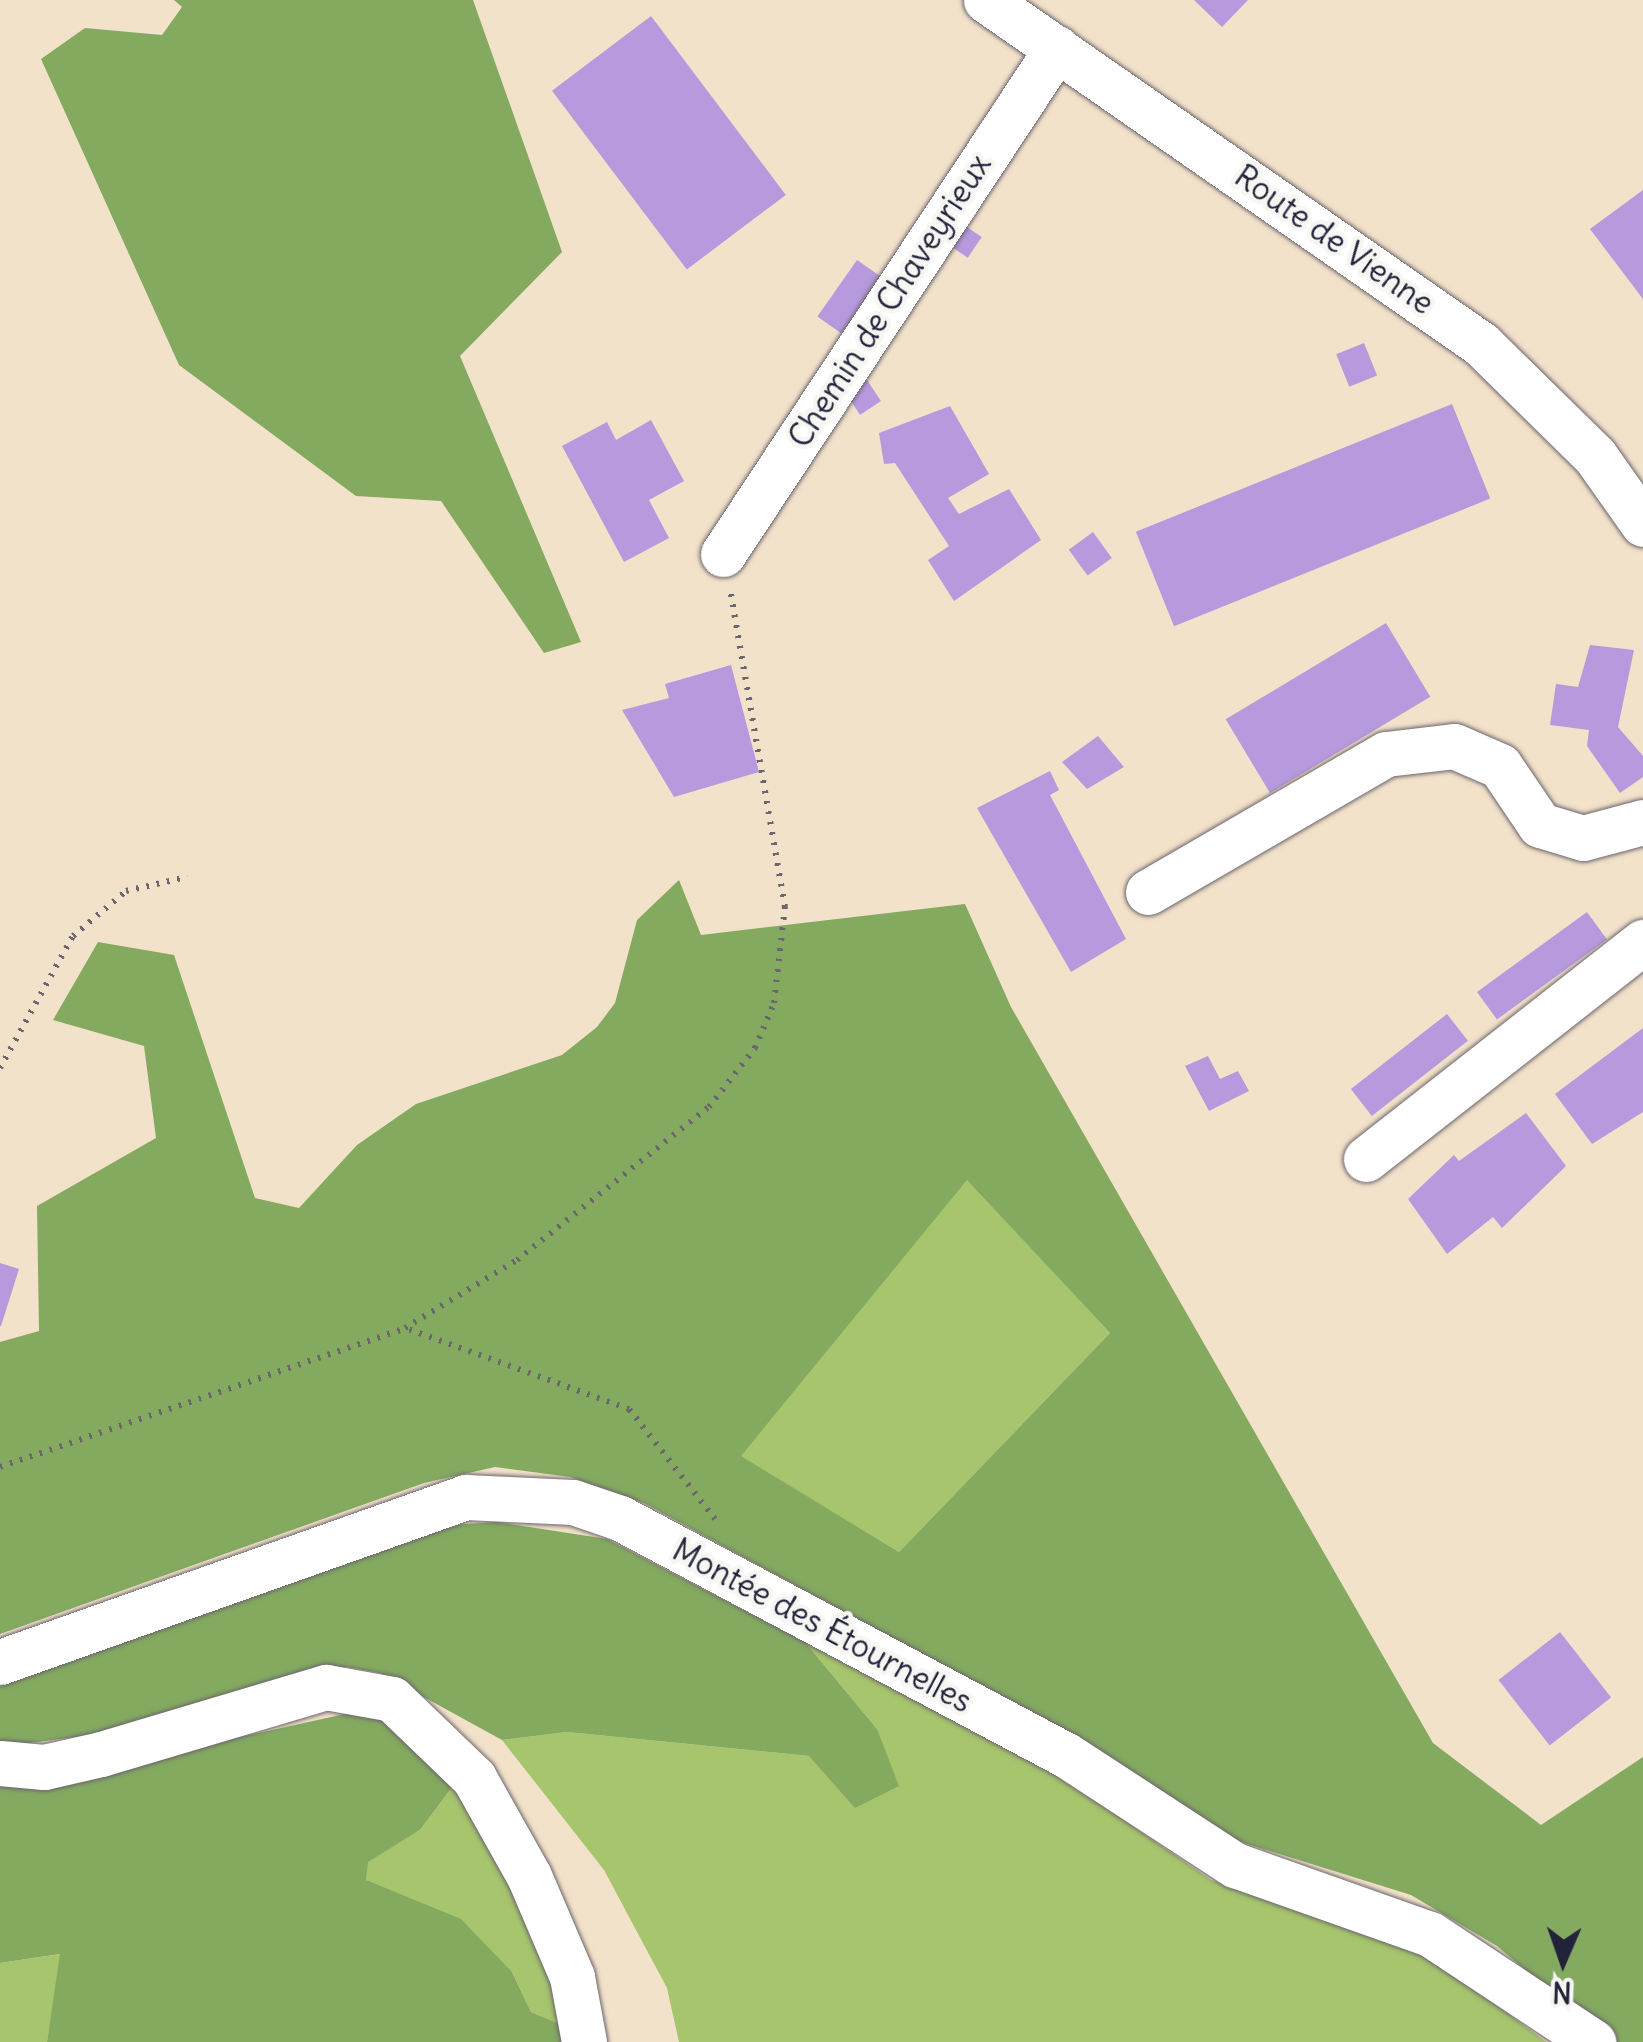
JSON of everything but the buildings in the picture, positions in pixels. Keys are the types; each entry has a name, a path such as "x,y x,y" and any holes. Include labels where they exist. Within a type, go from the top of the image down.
{"street":[{"name":"Route de Vienne","path":"986,0 1481,344 1595,456 1643,524"},
{"name":"Chemin de Chaveyrieux","path":"723,554 1057,48"},
{"path":"1148,892 1386,754 1454,746 1500,766 1540,824 1583,838 1643,822"},
{"path":"1366,1159 1643,942"},
{"name":"Montée des Étournelles","path":"0,1662 466,1497 573,1502 728,1578 1066,1755 1235,1865 1430,1934 1594,2042"},
{"path":"0,1763 44,1767 101,1754 326,1687 392,1698 474,1778 529,1876 572,1977 584,2042"}],"path":[{"path":"0,1467 406,1328 517,1260 709,1107 755,1048 774,1003 786,907 777,822 723,554"},
{"path":"0,1068 74,936 126,891 187,877"},
{"path":"406,1328 630,1409 687,1473 724,1534 728,1578"}],"green space":[{"path":"174,0 473,0 562,252 460,356 581,642 544,653 441,501 356,496 179,365 41,59 85,28 162,35 182,7"},
{"path":"679,880 701,935 965,904 1011,1007 1433,1743 1541,1825 1643,1757 1643,2042 1611,2042 1497,1946 1411,1895 1212,1833 896,1640 646,1504 570,1477 495,1467 424,1483 0,1634 0,1342 39,1331 37,1206 156,1138 144,1046 53,1020 98,942 174,955 255,1198 299,1208 357,1145 416,1104 562,1055 597,1027 615,1003 637,920","holes":["967,1180 1110,1333 899,1552 741,1456"]},
{"path":"967,1179 1110,1333 899,1552 740,1456"},
{"path":"497,1522 607,1539 805,1642 877,1729 899,1786 855,1808 809,1756 567,1732 502,1740 380,1673 346,1667 128,1730 0,1747 0,1685 450,1525"},
{"path":"805,1642 1042,1764 1211,1880 1427,1953 1546,2042 679,2042 667,1988 604,1870 502,1740 567,1732 809,1756 877,1729"},
{"path":"354,1712 387,1719 459,1778 420,1830 368,1862 366,1880 461,1919 512,1972 531,2012 569,2028 571,2042 47,2042 60,1954 0,1963 0,1780 57,1777"},
{"path":"459,1778 548,1946 569,2028 531,2012 512,1972 366,1880 367,1862 420,1830"},
{"path":"61,1954 47,2042 0,2042 0,1963"}]}
